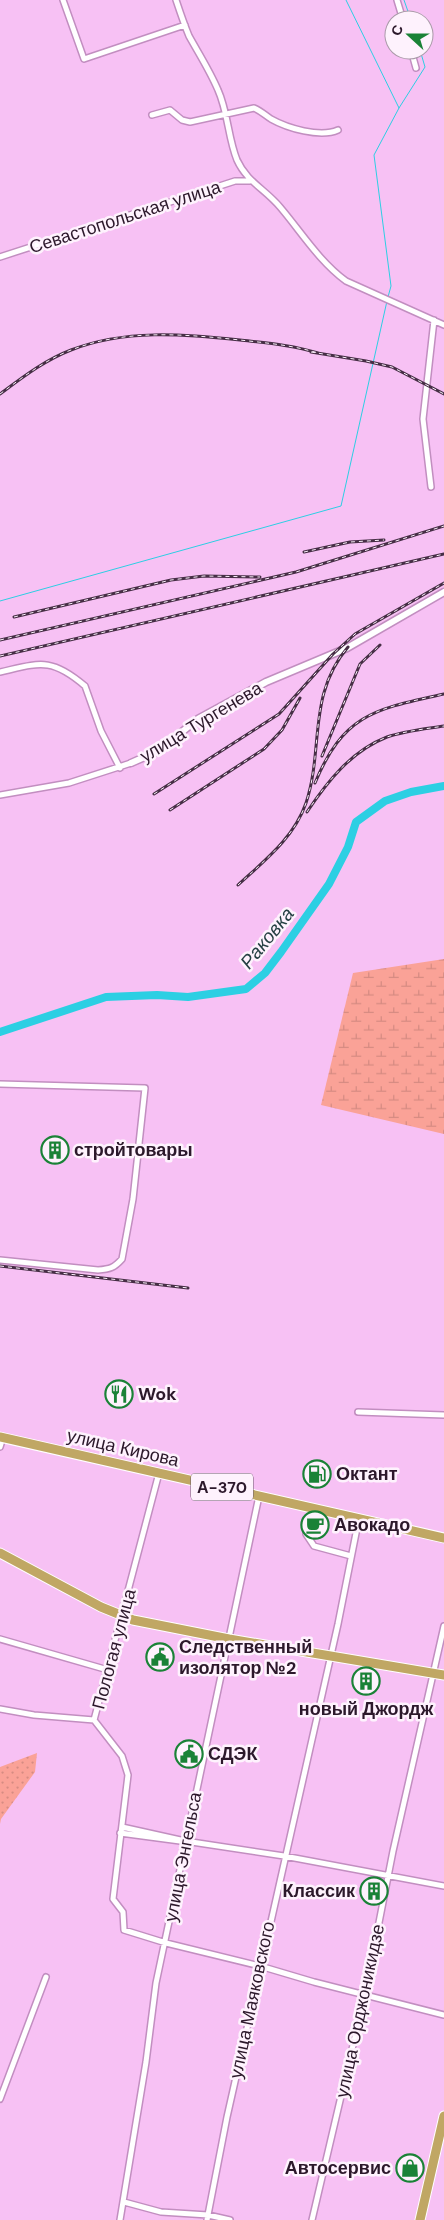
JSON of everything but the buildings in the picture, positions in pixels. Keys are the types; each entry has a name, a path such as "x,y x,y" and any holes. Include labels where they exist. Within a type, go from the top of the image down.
{"highway":[{"name":"улица Кирова","path":"1,1437 444,1538"},
{"path":"0,1553 122,1617 229,1640 444,1675"},
{"path":"420,2220 444,2116"}],"street":[{"path":"63,0 84,59 185,25"},
{"path":"176,0 185,25 208,67 226,114 237,159 250,181 279,206 314,250 346,281 444,325"},
{"path":"414,60 416,68"},
{"path":"152,115 170,110 182,120 190,122 254,108 286,125 328,133 338,130"},
{"name":"Севастопольская улица","path":"0,257 235,181 250,181"},
{"path":"431,486 423,419 434,320"},
{"name":"улица Тургенева","path":"0,796 69,783 131,763 158,750 198,719 266,682 347,648 444,592"},
{"path":"0,672 47,663 80,681 85,686 101,731 120,768"},
{"path":"0,1084 145,1088 133,1199 122,1259 118,1264 113,1268 98,1270 0,1260"},
{"path":"358,1412 444,1415"},
{"path":"0,1447 1,1437"},
{"name":"Пологая улица","path":"159,1473 94,1720 122,1756 127,1770 113,1899 123,1912 123,1927 127,1932 166,1944"},
{"name":"улица Энгельса","path":"120,2220 146,2062 156,1983 166,1944 185,1841 259,1496"},
{"path":"312,1507 306,1534 314,1546 351,1556"},
{"name":"улица Маяковского","path":"208,2218 260,1966 359,1518"},
{"name":"улица Орджоникидзе","path":"312,2220 365,1994 388,1876 444,1626"},
{"path":"0,1639 108,1670"},
{"path":"0,1709 34,1715 94,1720"},
{"path":"121,1830 284,1856 444,1886"},
{"path":"166,1944 260,1966 314,1982 444,2015"},
{"path":"0,2100 46,1977"},
{"path":"124,2202 161,2212 230,2220"}],"green space":[{"path":"444,959 444,1134 321,1105 353,973"},
{"path":"37,1753 35,1772 1,1819 0,1824 0,1767"}],"waterway":[{"path":"346,0 399,108 374,155 391,286 388,297"},
{"path":"404,0 408,10"},
{"path":"399,108 425,67 423,60"},
{"path":"0,601 341,506 387,301"},
{"name":"Раковка","path":"0,1032 106,997 157,995 188,997 246,989 265,973 329,884 348,847 356,822 385,801 411,792 444,786"}],"railway":[{"path":"0,394 34,369 61,354 91,343 133,336 176,335 219,338 279,345 318,353"},
{"path":"311,352 392,367 444,394"},
{"path":"0,640 296,572 444,526"},
{"path":"304,552 350,542 384,540"},
{"path":"0,656 444,554"},
{"path":"14,617 171,580 204,576 260,577"},
{"path":"154,794 279,714 333,654 355,634 444,583"},
{"path":"322,756 360,664 380,645"},
{"path":"238,885 268,858 286,838 301,816 311,783 321,703 335,665 348,647"},
{"path":"315,783 326,760 338,742 351,728 365,718 399,704 444,694"},
{"path":"170,810 264,749 282,730 300,698"},
{"path":"307,812 332,779 362,750 387,737 415,730 444,726"},
{"path":"0,1266 188,1288"}],"place":[{"name":"стройтовары","path":"55,1150"},
{"name":"Wok","path":"119,1394"},
{"name":"Октант","path":"317,1474"},
{"name":"Авокадо","path":"315,1525"},
{"name":"Следственный изолятор №2","path":"160,1657"},
{"name":"новый Джордж","path":"366,1681"},
{"name":"СДЭК","path":"189,1754"},
{"name":"Классик","path":"374,1891"},
{"name":"Автосервис","path":"410,2168"}]}
